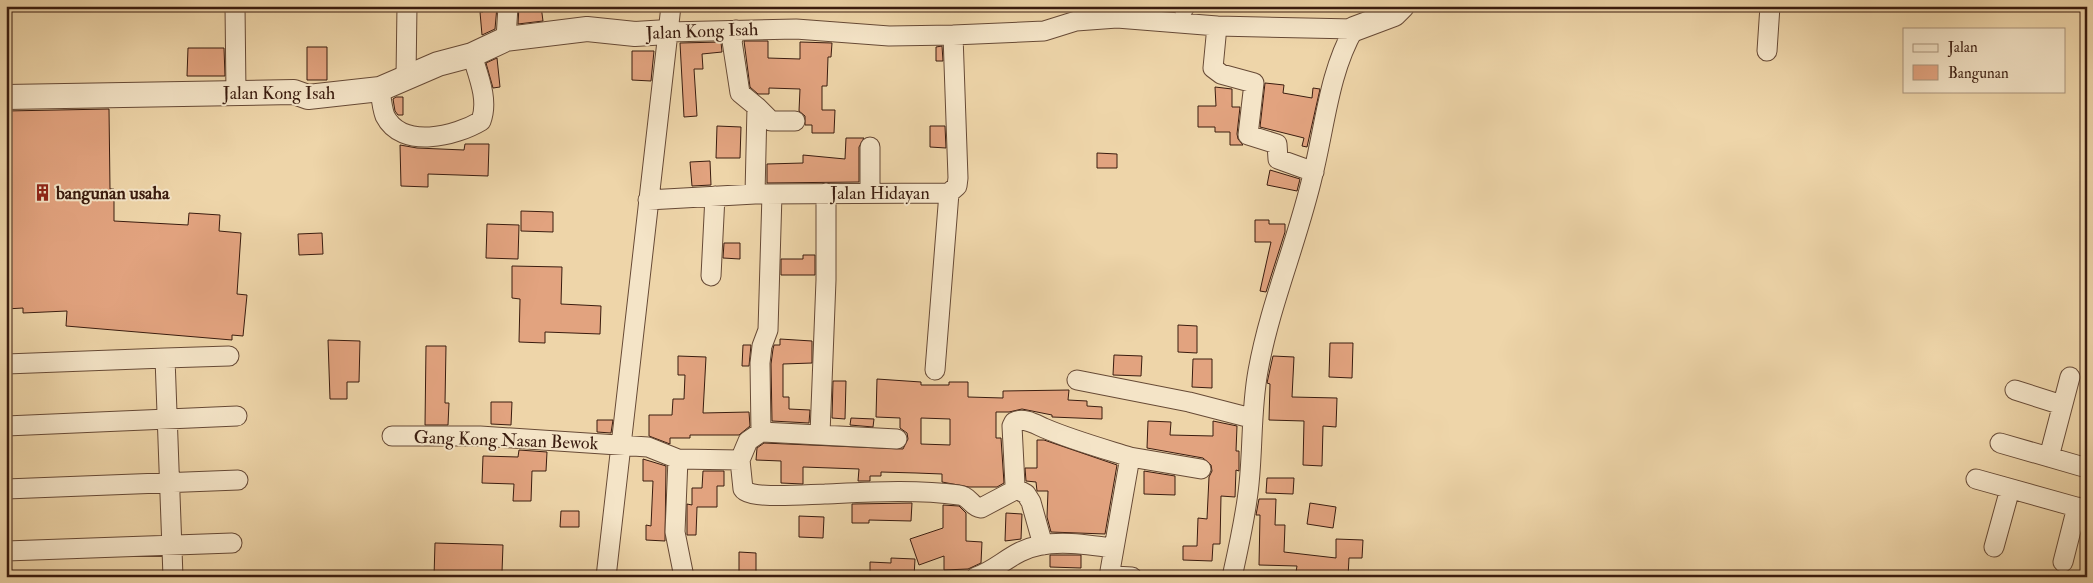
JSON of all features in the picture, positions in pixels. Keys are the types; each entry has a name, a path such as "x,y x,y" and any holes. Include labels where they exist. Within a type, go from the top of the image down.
{"street":[{"path":"235,6 236,93"},
{"path":"406,77 408,6"},
{"path":"506,39 508,6"},
{"path":"606,577 671,6"},
{"name":"Jalan Kong Isah","path":"6,97 294,92 308,97 380,89 438,64 472,55 506,39 586,29 635,34 796,29 889,36 953,35 1044,32 1076,21 1116,18 1216,26 1354,29 1394,14 1402,6"},
{"path":"1767,51 1770,6"},
{"path":"1216,26 1213,68 1221,74 1254,84 1248,135 1278,144 1278,159 1314,172"},
{"path":"1232,577 1245,520 1249,482 1251,418 1265,340 1292,254 1314,172 1335,78 1344,49 1354,29"},
{"path":"736,30 732,41 740,93 771,121 795,122"},
{"name":"Jalan Hidayan","path":"648,200 764,194 949,193 957,186 958,178 953,35"},
{"path":"380,89 385,115 400,130 418,136 441,135 463,130 481,121 483,113 483,93 472,55"},
{"path":"757,107 764,194 768,330 762,346 760,363 761,432"},
{"path":"870,147 870,192"},
{"path":"820,434 826,280 826,193"},
{"path":"935,370 949,193"},
{"path":"711,276 715,196"},
{"path":"6,364 229,356"},
{"path":"165,358 173,577"},
{"path":"2049,457 2070,376"},
{"path":"1077,380 1189,402 1251,418"},
{"path":"2015,390 2062,405"},
{"path":"6,426 237,416"},
{"path":"1016,489 1012,426 1016,420 1028,422 1075,441 1130,457 1201,469"},
{"path":"897,440 761,432 748,441 740,460 743,489 748,494 786,496 934,492 967,497 976,507 981,508 1016,489"},
{"name":"Gang Kong Nasan Bewok","path":"392,436 480,436 648,447 678,459"},
{"path":"2000,443 2087,468"},
{"path":"1130,457 1112,548 1111,575 1132,577"},
{"path":"684,577 675,532 678,459 740,460"},
{"path":"1976,479 2082,509 2063,562"},
{"path":"6,489 238,480"},
{"path":"1016,489 1026,494 1031,502 1042,545"},
{"path":"1994,547 2010,489"},
{"path":"6,551 232,543"},
{"path":"976,577 987,573 1021,551 1042,545 1081,544 1112,548"}],"building":[{"path":"483,6 497,6 495,29 482,35 480,12 483,12"},
{"path":"519,6 541,6 543,21 518,24"},
{"path":"744,41 768,41 768,58 800,59 800,42 832,43 831,57 828,57 827,86 822,86 822,110 835,110 834,133 812,133 812,125 805,125 805,116 799,111 800,89 769,88 769,94 758,94 750,87"},
{"path":"721,42 722,52 702,54 703,69 694,69 697,116 684,117 680,43"},
{"path":"942,46 943,61 936,61 936,47"},
{"path":"307,47 327,47 327,80 307,80"},
{"path":"188,48 224,48 225,76 187,76"},
{"path":"632,51 654,51 651,81 632,80"},
{"path":"497,58 500,87 493,88 486,63"},
{"path":"1265,83 1284,85 1283,93 1312,98 1313,88 1320,89 1307,147 1302,146 1304,138 1260,127"},
{"path":"1215,87 1232,89 1232,107 1240,107 1237,134 1238,139 1243,145 1230,145 1230,132 1215,132 1215,127 1198,127 1198,106 1216,106"},
{"path":"403,97 403,115 398,115 395,111 393,99"},
{"path":"109,109 110,189 114,189 114,221 188,225 189,213 220,215 219,231 241,233 237,294 247,295 243,336 232,335 232,340 66,326 67,311 23,313 23,308 6,309 6,111"},
{"path":"717,126 741,127 740,158 716,158"},
{"path":"930,126 945,126 946,148 930,147"},
{"path":"846,138 864,138 859,147 859,182 767,183 767,164 803,163 803,155 845,159"},
{"path":"465,144 489,144 488,176 428,174 428,187 401,186 400,145 417,148 464,150"},
{"path":"1097,153 1117,154 1117,168 1097,168"},
{"path":"710,161 711,185 692,186 690,162"},
{"path":"1270,170 1300,179 1297,191 1267,185"},
{"path":"521,211 553,212 553,232 521,231"},
{"path":"1255,220 1269,220 1269,224 1285,224 1285,232 1266,292 1260,291 1271,242 1255,242"},
{"path":"487,224 519,225 518,259 486,258"},
{"path":"322,233 323,254 299,255 298,234"},
{"path":"724,243 740,243 740,259 723,258"},
{"path":"803,255 815,255 815,275 781,275 781,259 803,259"},
{"path":"512,266 562,267 561,304 601,306 600,334 545,332 545,343 519,342 520,299 512,298"},
{"path":"1178,325 1197,326 1197,353 1178,352"},
{"path":"780,339 812,341 812,363 783,364 783,397 789,397 789,409 810,410 809,423 772,421 771,364 774,345 780,345"},
{"path":"328,340 360,341 359,382 347,382 347,399 330,399"},
{"path":"1330,343 1353,343 1352,378 1329,377"},
{"path":"743,345 751,345 749,366 742,366"},
{"path":"426,346 446,346 445,403 449,403 448,425 425,425"},
{"path":"1114,355 1142,356 1141,376 1113,375"},
{"path":"678,356 706,357 703,413 749,412 750,426 739,435 690,435 690,438 670,438 670,444 649,436 649,415 672,415 673,399 684,399 685,375 678,375"},
{"path":"1273,356 1294,357 1292,397 1337,398 1336,427 1323,426 1322,466 1303,465 1304,421 1269,420 1270,384 1267,383"},
{"path":"1193,359 1212,359 1212,388 1192,387"},
{"path":"877,379 921,382 921,385 949,385 949,382 968,382 968,397 1003,398 1003,391 1069,390 1068,400 1087,401 1087,406 1102,407 1102,419 1052,417 1052,415 1022,409 996,412 996,438 1001,438 1004,483 997,487 969,487 942,482 942,474 881,472 881,476 870,476 870,481 858,481 859,469 803,467 803,484 781,483 781,461 756,460 757,448 764,443 903,449 908,439 907,433 900,428 900,418 876,417","holes":["921,418 950,419 950,445 921,444"]},
{"path":"833,381 846,381 845,419 832,418"},
{"path":"491,402 512,402 511,425 491,424"},
{"path":"851,418 874,419 873,427 850,425"},
{"path":"597,420 613,420 611,433 597,432"},
{"path":"1148,421 1171,422 1170,435 1213,436 1213,421 1237,426 1236,451 1239,451 1239,471 1236,470 1235,497 1221,496 1220,544 1213,544 1212,561 1183,560 1183,546 1197,546 1198,518 1207,519 1211,465 1203,458 1147,448"},
{"path":"1037,440 1044,440 1117,465 1105,534 1051,532 1047,517 1048,491 1037,491 1036,482 1026,481 1025,468 1037,468"},
{"path":"519,450 547,452 546,471 532,471 531,501 513,501 514,484 482,483 483,456 518,457"},
{"path":"643,459 666,466 665,541 646,540 646,525 651,526 653,481 643,481"},
{"path":"703,471 724,471 724,486 717,486 717,507 697,507 696,535 687,535 687,504 692,505 692,488 702,488"},
{"path":"1144,471 1175,476 1175,495 1144,494"},
{"path":"1267,478 1294,478 1293,494 1266,493"},
{"path":"1259,499 1276,499 1275,525 1285,525 1284,552 1336,558 1336,539 1363,540 1362,558 1349,558 1348,577 1327,577 1296,572 1297,566 1259,565 1260,515 1256,515"},
{"path":"912,503 911,521 869,520 869,523 852,523 852,504"},
{"path":"1310,503 1336,507 1333,528 1307,524"},
{"path":"943,505 959,506 966,513 966,541 982,542 981,563 968,569 944,570 944,556 919,565 910,539 943,528"},
{"path":"561,511 579,511 579,527 560,527"},
{"path":"1006,513 1022,514 1021,539 1005,541"},
{"path":"799,516 824,517 823,538 799,537"},
{"path":"435,543 503,545 502,572 455,572 455,577 434,577"},
{"path":"739,552 756,553 756,577 739,577"},
{"path":"1050,555 1081,555 1081,568 1050,567"},
{"path":"891,558 915,559 914,577 870,575 870,562 891,563"}],"place":[{"name":"bangunan usaha","path":"42,193"}]}
